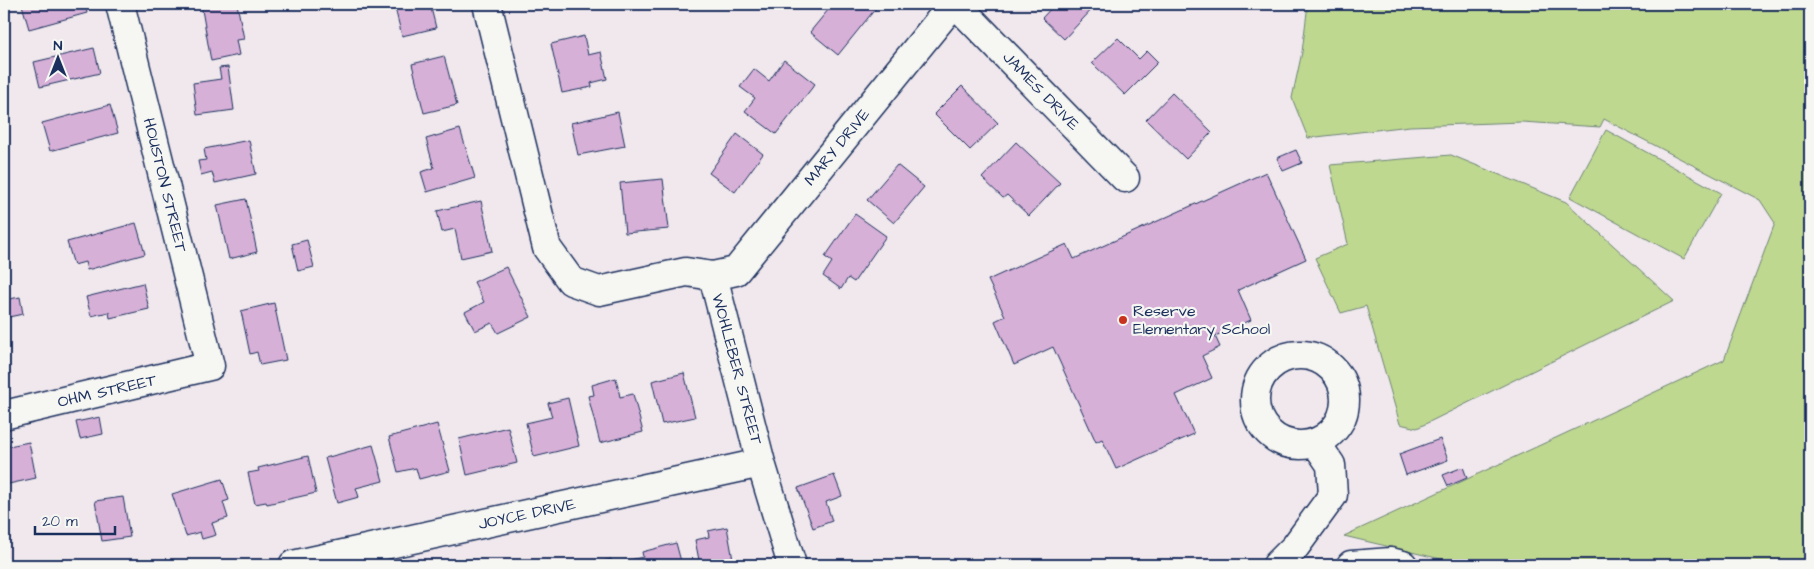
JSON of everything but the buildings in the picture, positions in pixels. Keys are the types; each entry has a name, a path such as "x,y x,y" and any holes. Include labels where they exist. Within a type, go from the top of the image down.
{"street":[{"name":"HOUSTON STREET","path":"120,4 210,366"},
{"name":"WOHLEBER STREET","path":"487,4 548,248 571,281 599,291 686,272 713,276 761,463 792,565"},
{"name":"MARY DRIVE","path":"713,276 736,270 955,4"},
{"name":"JAMES DRIVE","path":"955,4 1125,178"},
{"name":"OHM STREET","path":"4,415 210,366"},
{"path":"1277,565 1295,547 1333,495 1331,465 1316,443"},
{"name":"JOYCE DRIVE","path":"293,565 761,463"},
{"path":"1351,565 1391,562 1403,565"}],"green space":[{"path":"1308,4 1810,4 1810,565 1466,565 1344,536 1724,360 1775,223 1760,200 1604,119 1600,127 1522,122 1410,126 1308,138 1292,98 1302,52"},
{"path":"1606,130 1721,193 1684,259 1570,197"},
{"path":"1451,155 1566,202 1674,301 1417,428 1400,424 1366,306 1341,313 1315,258 1348,244 1330,165"}],"place":[{"name":"Reserve Elementary School","path":"1123,320"}]}
